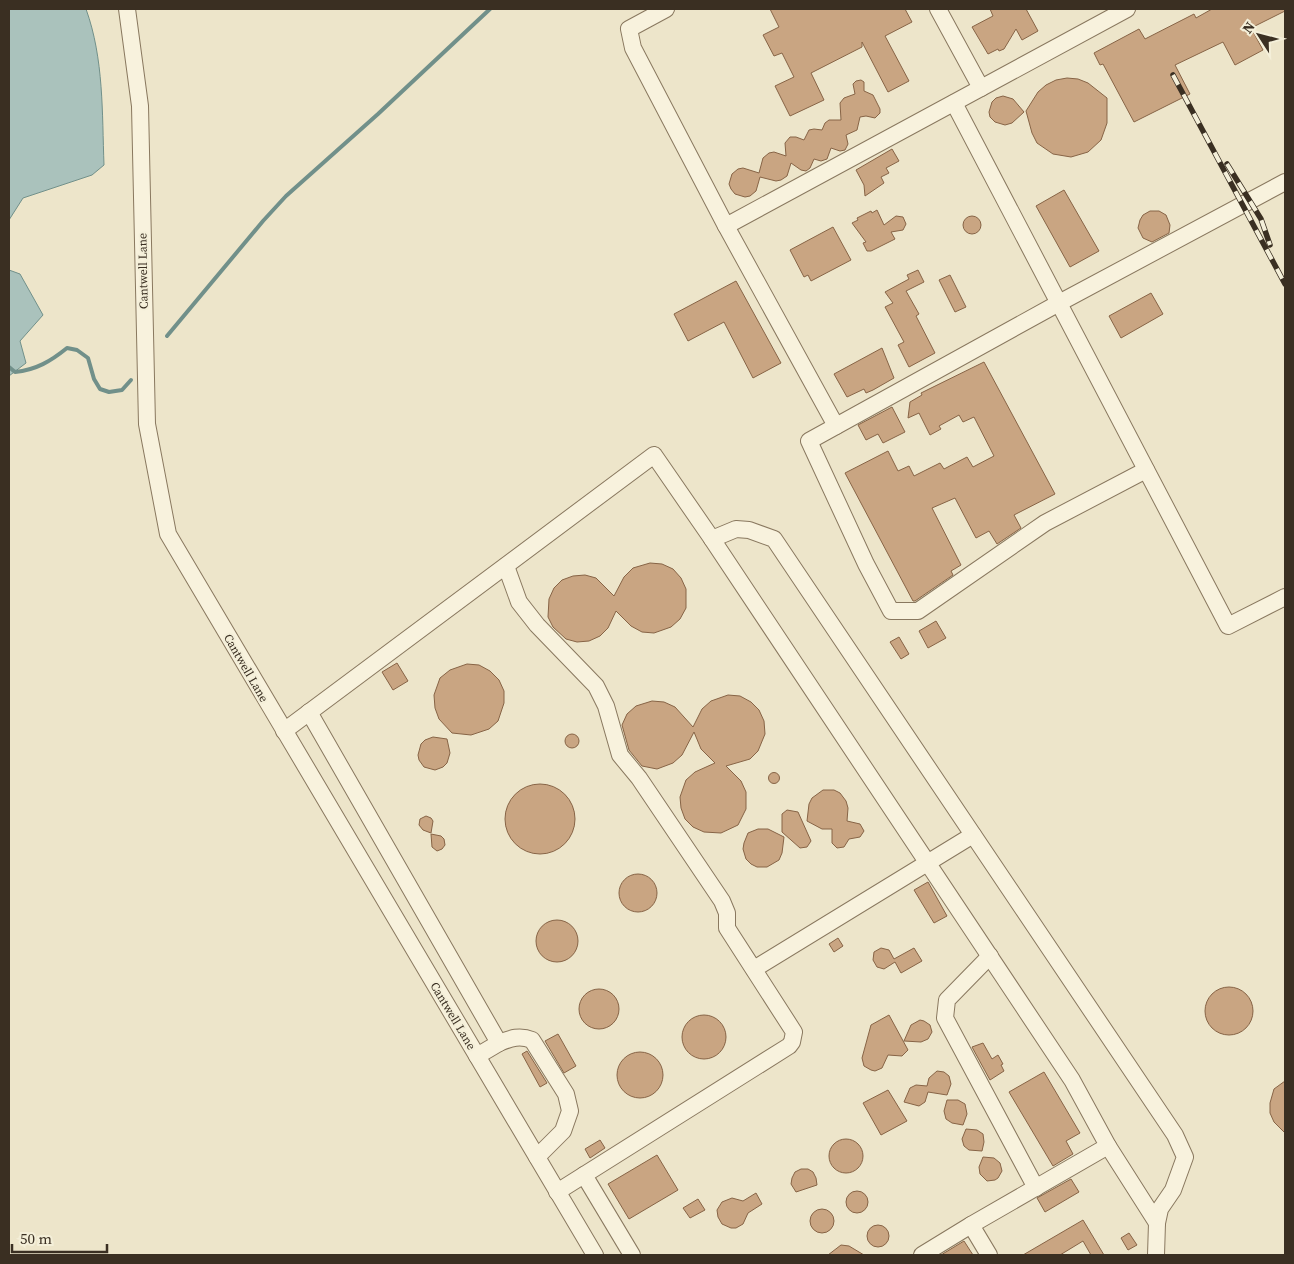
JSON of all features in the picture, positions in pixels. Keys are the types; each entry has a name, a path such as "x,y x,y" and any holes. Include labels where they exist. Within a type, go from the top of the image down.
{"street":[{"name":"Cantwell Lane","path":"127,9 140,106 146,424 168,534 595,1255"},
{"path":"666,9 629,29 633,48 726,226 836,426"},
{"path":"938,9 981,88"},
{"path":"726,226 1127,9"},
{"path":"954,103 1228,626 1285,597"},
{"path":"1146,470 1045,523 918,611 891,611 866,564 809,441 1059,303 1285,182"},
{"path":"284,731 654,455 712,539 1072,1080 1108,1146 1157,1223"},
{"path":"712,539 736,529 748,530 774,540 1175,1135 1185,1157 1173,1190 1160,1209 1157,1223 1156,1255"},
{"path":"506,566 519,602 537,625 596,686 606,706 620,755 640,778 722,901 726,913 727,928 794,1032 789,1046 557,1192"},
{"path":"309,712 499,1043"},
{"path":"754,969 973,835"},
{"path":"990,956 947,1000 945,1018 1036,1188"},
{"path":"476,1056 514,1037 532,1040 566,1094 570,1112 563,1131 537,1157"},
{"path":"922,1255 1108,1146"},
{"path":"584,1175 632,1255"},
{"path":"971,1226 989,1255"}],"water":[{"path":"9,9 86,9 92,28 99,67 104,165 92,175 23,198 9,220"},
{"path":"9,270 20,274 43,315 20,341 26,363 9,376"}],"building":[{"path":"770,9 905,9 912,22 885,36 909,81 888,92 862,42 862,47 811,73 824,100 790,116 775,86 794,77 782,53 774,56 763,35 779,27"},
{"path":"990,9 1026,9 1038,31 1022,40 1016,29 1004,49 999,51 998,49 988,54 972,27 993,16"},
{"path":"1212,9 1285,9 1285,11 1251,28 1263,50 1235,65 1223,42 1175,65 1190,94 1134,122 1103,64 1100,65 1094,53 1139,29 1145,39 1194,14 1196,18"},
{"path":"1078,79 1088,83 1107,98 1107,123 1101,140 1088,152 1071,157 1053,154 1037,143 1026,111 1038,92 1046,85 1056,80"},
{"path":"861,80 864,82 864,91 873,95 880,113 875,118 860,117 857,130 846,135 848,144 845,150 840,151 831,148 827,159 821,161 814,159 810,168 806,171 791,163 787,176 781,180 776,181 760,177 756,191 750,196 745,197 735,194 729,184 732,174 738,169 743,168 759,173 763,158 769,153 774,152 786,156 785,143 790,137 804,140 809,130 822,130 825,123 829,120 841,120 840,103 844,98 855,94 853,84"},
{"path":"1003,96 1013,99 1024,112 1012,123 1005,125 995,122 990,117 989,112 992,102 996,98"},
{"path":"892,149 899,161 886,168 889,173 881,177 884,183 865,196 864,185 856,170"},
{"path":"1064,190 1099,251 1070,267 1036,206"},
{"path":"877,210 884,225 896,216 903,217 906,224 903,230 891,232 895,239 871,251 867,251 863,243 866,242 852,223 858,220 857,218"},
{"path":"1150,211 1159,211 1166,215 1170,225 1169,233 1152,242 1143,238 1138,228 1143,215"},
{"path":"972,216 978,219 981,225 978,231 972,234 966,231 963,225 966,219"},
{"path":"833,227 851,260 811,281 808,275 804,277 790,250"},
{"path":"918,270 924,282 906,291 919,314 916,316 935,353 909,367 898,345 904,342 885,307 893,303 885,292 909,279 907,275"},
{"path":"950,275 966,307 955,312 939,280"},
{"path":"736,281 781,363 753,378 724,322 688,341 674,314"},
{"path":"1151,293 1163,314 1121,338 1109,316"},
{"path":"882,348 894,378 866,393 864,389 847,397 834,374"},
{"path":"984,362 1055,494 1014,515 1021,528 997,544 989,531 976,538 955,498 932,508 961,565 951,571 953,575 913,601 845,473 888,451 898,471 909,466 914,476 940,463 944,469 967,457 973,467 994,456 974,417 963,422 959,415 939,426 941,429 930,435 919,413 908,418 910,402 922,395 921,393"},
{"path":"892,407 905,432 883,443 878,434 866,440 858,425"},
{"path":"650,563 662,564 673,569 681,578 686,589 686,608 680,619 671,627 654,633 642,632 631,626 616,611 608,628 600,636 589,641 577,642 566,639 553,627 548,617 549,599 554,588 562,580 573,576 585,575 596,578 614,596 624,577 633,568"},
{"path":"936,621 946,638 928,648 919,631"},
{"path":"899,637 909,654 901,659 890,642"},
{"path":"397,663 408,681 393,690 382,672"},
{"path":"467,664 479,665 490,671 499,680 504,691 504,703 498,721 489,729 471,735 452,733 439,719 435,708 434,695 440,678 450,670"},
{"path":"728,695 740,696 751,702 759,710 764,721 765,734 758,751 750,759 726,766 741,781 746,792 746,809 738,825 721,833 704,832 693,827 685,819 681,808 680,797 686,780 695,772 715,763 701,749 694,732 682,755 673,763 657,769 642,766 629,750 622,725 627,714 636,706 652,701 664,702 675,707 693,727 702,709 711,701"},
{"path":"569,734 575,734 579,741 575,748 569,748 565,744 565,738"},
{"path":"433,737 447,739 450,753 447,763 435,770 424,767 418,755 421,744"},
{"path":"772,773 776,773 779,778 778,782 772,783 769,780 769,776"},
{"path":"540,784 553,787 565,794 572,806 575,819 572,832 565,844 553,851 540,854 527,851 515,844 508,832 505,819 508,806 515,794 527,787"},
{"path":"823,790 834,790 840,793 846,801 848,808 847,821 860,824 864,831 860,837 849,839 844,847 837,848 832,843 832,829 822,829 807,821 809,804 812,798"},
{"path":"787,810 798,812 811,841 807,847 800,848 782,832 782,814"},
{"path":"426,816 433,821 431,833 423,830 419,825 420,819"},
{"path":"758,829 768,829 784,837 779,860 767,867 757,867 751,864 746,859 743,849 748,833"},
{"path":"431,834 441,836 444,839 445,845 442,849 437,851 432,847"},
{"path":"638,874 652,879 657,893 652,907 638,912 624,907 619,893 624,879"},
{"path":"928,882 947,916 934,923 914,890"},
{"path":"561,920 569,923 575,929 578,941 575,953 569,959 553,962 545,959 539,953 536,937 539,929 545,923"},
{"path":"838,938 843,946 834,952 829,944"},
{"path":"881,948 889,950 894,959 914,948 922,961 901,973 895,962 884,969 877,967 873,960 874,952"},
{"path":"1229,987 1238,989 1246,994 1251,1002 1253,1011 1251,1020 1246,1028 1238,1033 1229,1035 1220,1033 1212,1028 1207,1020 1205,1011 1207,1002 1212,994 1220,989"},
{"path":"603,989 610,992 616,998 619,1009 618,1017 610,1026 603,1029 595,1029 588,1026 580,1017 579,1005 582,998 591,990"},
{"path":"704,1015 716,1019 722,1025 726,1037 722,1049 716,1055 704,1059 692,1055 686,1049 682,1037 686,1025 692,1019"},
{"path":"889,1015 908,1050 902,1056 888,1055 882,1068 875,1071 871,1070 864,1066 862,1058 871,1025"},
{"path":"920,1020 930,1025 932,1032 928,1039 921,1042 904,1041 911,1025"},
{"path":"558,1034 576,1066 564,1073 545,1041"},
{"path":"983,1043 992,1059 998,1055 1003,1064 1001,1065 1004,1071 990,1080 972,1047"},
{"path":"527,1051 547,1083 540,1087 522,1054"},
{"path":"640,1052 653,1056 659,1062 663,1075 659,1088 653,1094 640,1098 627,1094 621,1088 617,1075 621,1062 627,1056"},
{"path":"937,1071 944,1072 949,1076 951,1084 947,1095 928,1092 925,1102 919,1106 904,1102 910,1088 916,1085 927,1086 929,1078"},
{"path":"1044,1072 1080,1133 1066,1141 1073,1154 1053,1166 1009,1092"},
{"path":"1285,1081 1285,1133 1274,1122 1270,1113 1270,1103 1274,1089"},
{"path":"888,1090 907,1121 881,1135 863,1103"},
{"path":"947,1100 958,1100 965,1104 967,1114 963,1125 952,1123 946,1119 944,1111"},
{"path":"966,1129 977,1130 983,1134 982,1151 969,1150 964,1146 962,1139"},
{"path":"846,1139 853,1140 858,1144 862,1149 862,1163 858,1168 853,1172 846,1173 839,1172 834,1168 830,1163 829,1156 830,1149 834,1144 839,1140"},
{"path":"600,1140 605,1148 590,1158 585,1149"},
{"path":"657,1155 678,1190 629,1219 608,1184"},
{"path":"983,1157 994,1158 1000,1163 1002,1171 995,1180 987,1181 980,1174 979,1167"},
{"path":"801,1169 808,1169 813,1172 817,1185 796,1192 791,1184 792,1178 795,1172"},
{"path":"1071,1179 1079,1192 1045,1212 1037,1198"},
{"path":"857,1191 865,1194 868,1202 865,1210 857,1213 849,1210 846,1202 849,1194"},
{"path":"756,1193 762,1204 748,1213 743,1224 736,1228 731,1228 722,1224 717,1210 722,1202 732,1198 743,1201"},
{"path":"698,1199 705,1210 690,1218 683,1208"},
{"path":"822,1209 827,1210 833,1216 833,1226 827,1232 822,1233 817,1232 811,1226 810,1221 811,1216 817,1210"},
{"path":"1083,1220 1104,1255 1091,1255 1083,1241 1060,1255 1023,1255"},
{"path":"878,1225 886,1228 889,1236 886,1244 878,1247 870,1244 867,1236 870,1228"},
{"path":"1129,1233 1137,1245 1128,1250 1121,1238"},
{"path":"964,1241 973,1255 941,1255"},
{"path":"841,1245 849,1246 864,1255 828,1255"}],"waterway":[{"path":"167,336 286,196 378,114 490,9"},
{"path":"9,367 15,372 30,369 49,361 67,348 77,350 88,358 94,379 100,389 109,392 122,390 131,380"}],"railway":[{"path":"1173,75 1285,284"},
{"path":"1227,164 1261,219 1270,245"}]}
